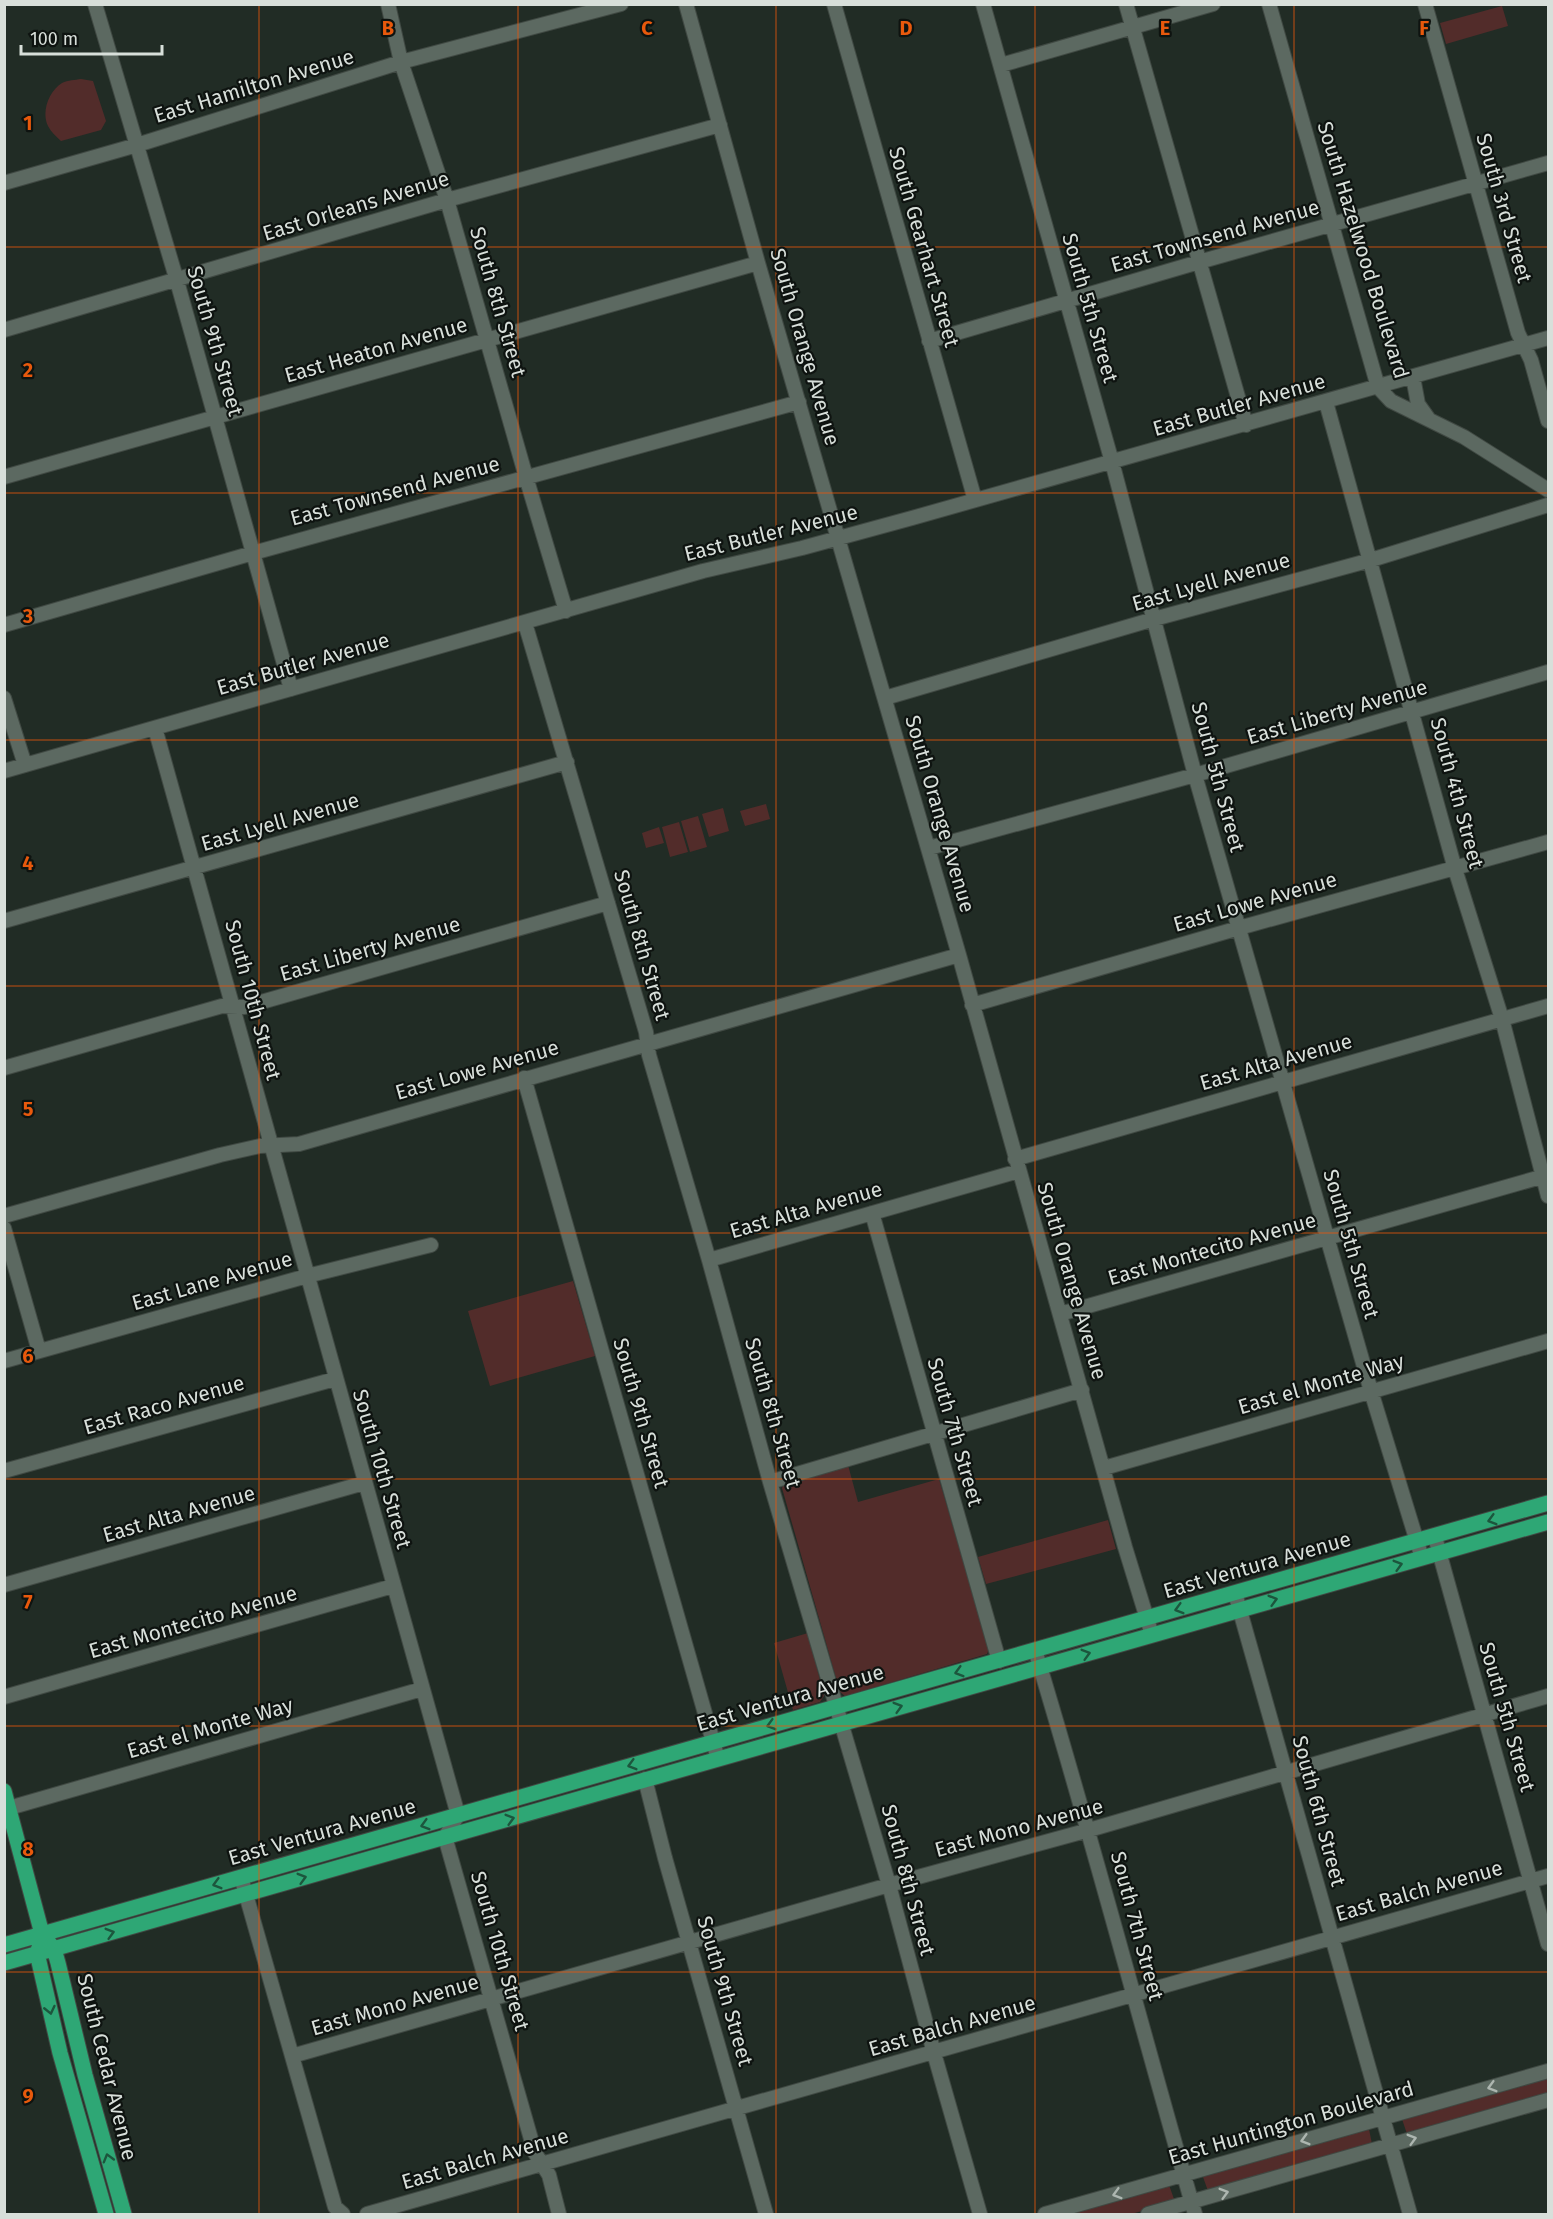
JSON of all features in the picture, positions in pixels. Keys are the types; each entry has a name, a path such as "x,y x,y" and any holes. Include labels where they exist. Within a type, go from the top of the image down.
{"main road":[{"name":"East Ventura Avenue","path":"4,1946 1548,1503"},
{"name":"East Ventura Avenue","path":"4,1963 1548,1522"},
{"name":"South Cedar Avenue","path":"4,1791 42,1934 54,1949 85,2075 124,2214"},
{"name":"South Cedar Avenue","path":"42,1934 38,1953 60,2053 106,2214"}],"street":[{"name":"South 9th Street","path":"95,4 177,281 291,689"},
{"name":"South 8th Street","path":"388,4 401,62 447,200 566,611"},
{"name":"East Hamilton Avenue","path":"4,183 137,145 401,62 621,4"},
{"name":"South Orange Avenue","path":"686,4 758,263 959,955 1152,1635"},
{"name":"South Gearhart Street","path":"834,4 975,500"},
{"name":"South 5th Street","path":"983,4 1112,462 1195,776 1371,1391 1422,1558"},
{"path":"1126,4 1246,425"},
{"path":"1001,65 1213,4"},
{"name":"South Hazelwood Boulevard","path":"1269,4 1378,387 1391,401 1428,418 1495,455 1548,490"},
{"name":"South 3rd Street","path":"1425,4 1518,333 1531,360 1548,421"},
{"name":"East Orleans Avenue","path":"4,330 447,200 720,125"},
{"name":"East Townsend Avenue","path":"929,341 1548,163"},
{"name":"East Heaton Avenue","path":"4,477 758,263"},
{"name":"East Butler Avenue","path":"4,771 703,572 838,538 1246,425 1548,338"},
{"path":"1413,377 1418,404 1428,418"},
{"name":"East Townsend Avenue","path":"4,625 253,553 799,402"},
{"name":"South 4th Street","path":"1326,402 1455,869 1502,1019 1546,1175 1548,1196"},
{"name":"East Lyell Avenue","path":"885,698 1154,619 1371,560 1548,505"},
{"name":"South 8th Street","path":"525,623 648,1043 649,1055 709,1260 770,1482 889,1885 980,2214"},
{"name":"East Liberty Avenue","path":"928,848 1195,776 1548,672"},
{"path":"4,698 25,765"},
{"name":"South 10th Street","path":"155,728 458,1815"},
{"name":"East Lyell Avenue","path":"4,921 567,762"},
{"name":"East Lowe Avenue","path":"972,1005 1548,842"},
{"name":"East Liberty Avenue","path":"4,1068 222,1006 244,1006 608,903"},
{"name":"East Lowe Avenue","path":"4,1216 247,1148 299,1144 959,955"},
{"name":"East Alta Avenue","path":"709,1260 872,1214 1017,1165 1284,1081 1548,1006"},
{"name":"South 9th Street","path":"524,1078 718,1759"},
{"name":"East Montecito Avenue","path":"1060,1314 1546,1175"},
{"name":"South 7th Street","path":"872,1214 999,1661"},
{"path":"4,1228 39,1351"},
{"name":"East Lane Avenue","path":"4,1361 307,1276 431,1245"},
{"name":"East el Monte Way","path":"1104,1468 1548,1341"},
{"name":"East Raco Avenue","path":"4,1471 335,1379"},
{"path":"770,1482 1082,1390"},
{"name":"East Alta Avenue","path":"4,1585 364,1483"},
{"name":"South 5th Street","path":"1435,1537 1548,1944"},
{"name":"East Montecito Avenue","path":"4,1697 393,1586"},
{"name":"South 6th Street","path":"1236,1593 1410,2214"},
{"name":"South 7th Street","path":"1035,1650 1089,1830 1193,2208"},
{"name":"East el Monte Way","path":"9,1808 422,1689"},
{"name":"East Mono Avenue","path":"292,2056 1089,1830 1548,1696"},
{"name":"South 9th Street","path":"645,1779 766,2214"},
{"path":"446,1837 458,1815"},
{"name":"South 10th Street","path":"446,1837 535,2153 549,2175 559,2214"},
{"name":"East Balch Avenue","path":"367,2214 1548,1876"},
{"path":"241,1877 335,2207 343,2214"},
{"name":"East Huntington Boulevard","path":"1045,2214 1548,2071"},
{"path":"1148,2214 1193,2208 1390,2145 1548,2100"}],"shaded area":[{"path":"1502,6 1508,26 1446,44 1440,23"},
{"path":"81,79 93,81 106,121 101,130 61,141 48,126 46,108 50,96 57,87 62,83"},
{"path":"766,804 770,819 745,826 740,811"},
{"path":"723,808 729,831 709,837 702,814"},
{"path":"698,816 707,847 690,852 681,821"},
{"path":"679,822 688,852 670,857 662,827"},
{"path":"659,827 664,843 646,848 642,833"},
{"path":"573,1281 595,1356 490,1386 468,1311"},
{"path":"848,1465 858,1502 939,1479 989,1649 987,1654 845,1696 840,1692 782,1488 784,1484"},
{"path":"1108,1520 1116,1549 986,1584 978,1557"},
{"path":"808,1633 824,1696 820,1702 793,1710 774,1643"},
{"path":"1548,2075 1548,2095 1407,2134 1402,2119"},
{"path":"1369,2129 1372,2144 1208,2191 1203,2177 1205,2175"},
{"path":"1169,2185 1174,2199 1172,2203 1131,2214 1062,2214"}]}
